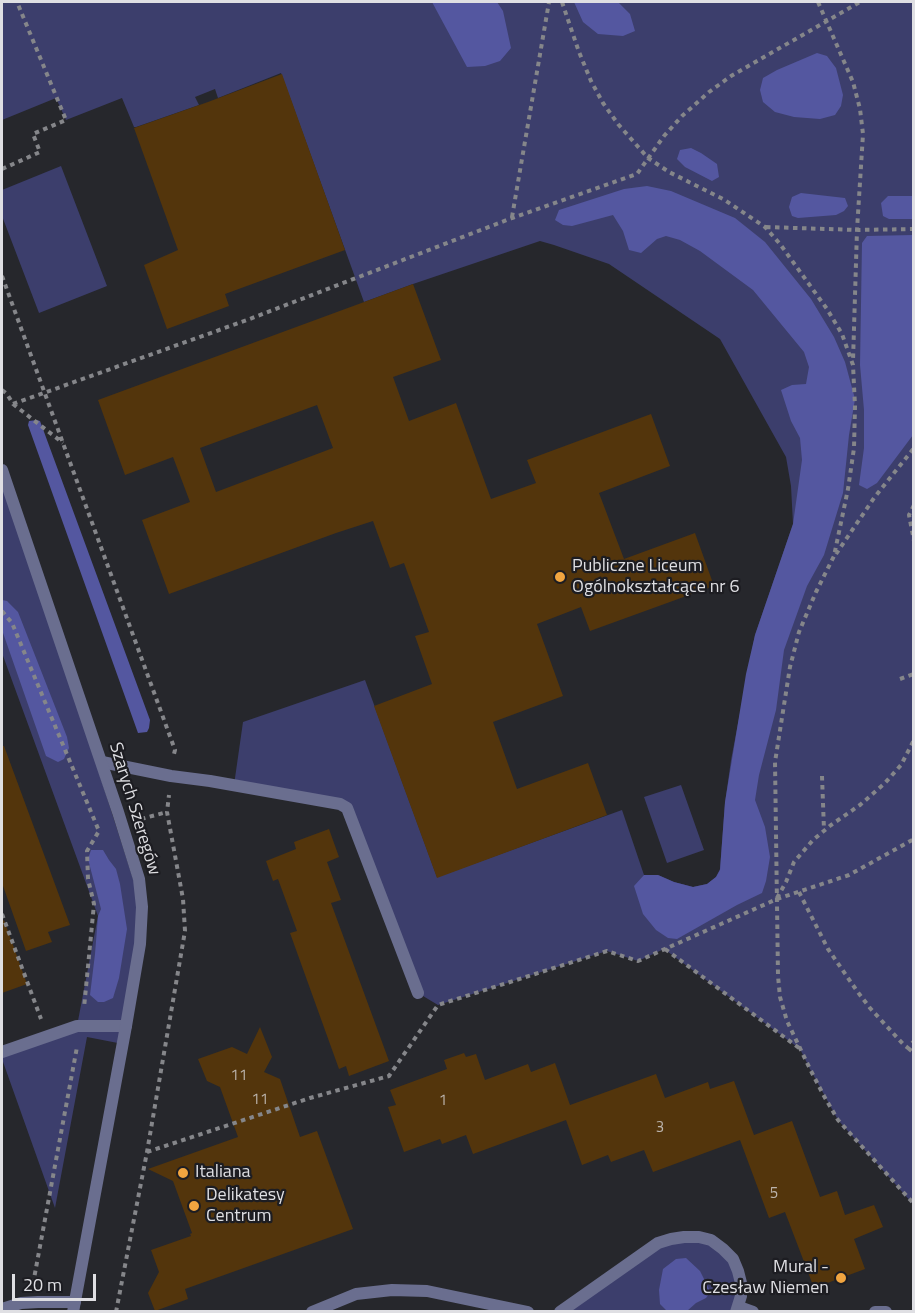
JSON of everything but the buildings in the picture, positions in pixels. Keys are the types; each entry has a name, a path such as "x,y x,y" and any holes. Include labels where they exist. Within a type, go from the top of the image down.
{"street":[{"name":"Szarych Szeregów","path":"2,470 102,762 139,879 142,906 140,944 74,1307"},
{"path":"102,762 340,804 347,808 418,993"},
{"path":"2,1052 81,1025 126,1026"},
{"path":"560,1311 658,1243 684,1237 711,1240 733,1259 741,1283 737,1309 753,1311"},
{"path":"312,1311 356,1294 392,1290 427,1291 528,1311"},
{"path":"2,1309 30,1302 74,1307"},
{"path":"875,1311 886,1311"}],"path":[{"path":"2,169 40,152 33,134 66,120 17,2"},
{"path":"512,218 549,2"},
{"path":"562,2 591,81 618,124 648,158 669,172 723,198 765,227 802,272 827,309 842,334 853,365"},
{"path":"818,2 853,82 863,134 857,230 853,365 854,448 834,556"},
{"path":"13,404 247,320 512,218 638,174 663,136 709,92 731,76 860,2"},
{"path":"765,227 914,229"},
{"path":"2,276 63,443 13,404 2,390"},
{"path":"914,448 874,498 834,556 816,592 799,632 790,667 776,762 778,976 780,997 787,1021 838,1120 914,1204"},
{"path":"914,505 909,515 914,541"},
{"path":"2,611 12,623 99,831 87,851 88,879 94,904 81,1025 30,1302"},
{"path":"900,679 914,674"},
{"path":"777,899 794,862 813,840 885,783 901,765 914,740"},
{"path":"822,776 824,831"},
{"path":"147,1152 310,1098 389,1076 438,1005 607,951 638,961 777,899 849,875 914,839"},
{"path":"799,892 828,948 857,991 887,1028 914,1053"},
{"path":"2,914 43,1023"},
{"path":"664,949 800,1049"},
{"path":"908,1048 914,1041"}],"shaded area":[{"path":"2,2 913,2 913,1204 838,1120 800,1049 664,949 638,961 607,951 438,1005 418,993 347,808 234,785 243,722 365,680 437,877 622,810 644,875 658,875 693,887 707,884 716,877 720,869 731,760 755,635 793,524 791,486 786,457 720,339 609,264 540,241 364,302 281,73 218,98 215,89 195,97 199,105 136,127 134,127 122,98 66,120 56,98 2,120"},
{"path":"432,2 497,2 503,11 511,48 500,61 485,66 467,67"},
{"path":"574,2 618,2 630,14 635,31 623,36 598,34 583,22"},
{"path":"817,53 827,56 836,68 843,95 841,106 835,115 820,119 794,117 775,112 763,102 760,90 763,78"},
{"path":"691,148 717,164 719,177 712,181 685,167 677,159 680,150"},
{"path":"61,166 107,286 39,313 2,216 2,190"},
{"path":"647,186 671,191 735,218 765,242 811,299 834,337 845,362 855,399 843,493 824,555 807,586 784,650 776,710 759,775 755,800 765,827 770,857 766,881 762,893 677,939 668,938 656,930 643,914 634,886 644,875 658,875 693,887 707,884 716,877 720,870 725,802 746,674 755,635 793,524 802,460 800,438 791,421 781,390 792,385 806,384 809,367 804,352 753,290 700,251 680,240 666,236 657,239 641,253 629,250 623,231 613,215 572,226 563,225 555,220 559,210 624,189"},
{"path":"801,193 845,198 848,206 836,215 798,218 792,216 789,207 792,197"},
{"path":"888,196 913,196 913,219 889,219 883,216 881,203"},
{"path":"913,235 913,435 877,483 867,489 859,485 864,448 864,410 860,365 862,243 867,236"},
{"path":"29,421 40,421 150,720 147,732 138,733 28,425"},
{"path":"2,470 142,907 123,1044 87,1037 55,1208 2,1059 2,1052 77,1026 98,916 2,653"},
{"path":"2,600 7,601 18,612 67,737 69,748 64,759 58,762 46,756 2,630"},
{"path":"681,785 704,850 667,863 644,797"},
{"path":"91,850 103,850 116,869 127,929 119,978 113,998 104,1002 98,1002 90,995 98,916 101,909 88,859"},
{"path":"711,1240 738,1271 736,1311 560,1312 658,1243"},
{"path":"686,1258 700,1271 709,1289 709,1294 687,1311 667,1311 660,1304 659,1290 663,1269 676,1259"}],"place":[{"name":"Publiczne Liceum Ogólnokształcące nr 6","path":"560,577"},
{"name":"Italiana","path":"183,1173"},
{"name":"Delikatesy Centrum","path":"194,1206"},
{"name":"Mural - Czesław Niemen","path":"841,1278"}]}
